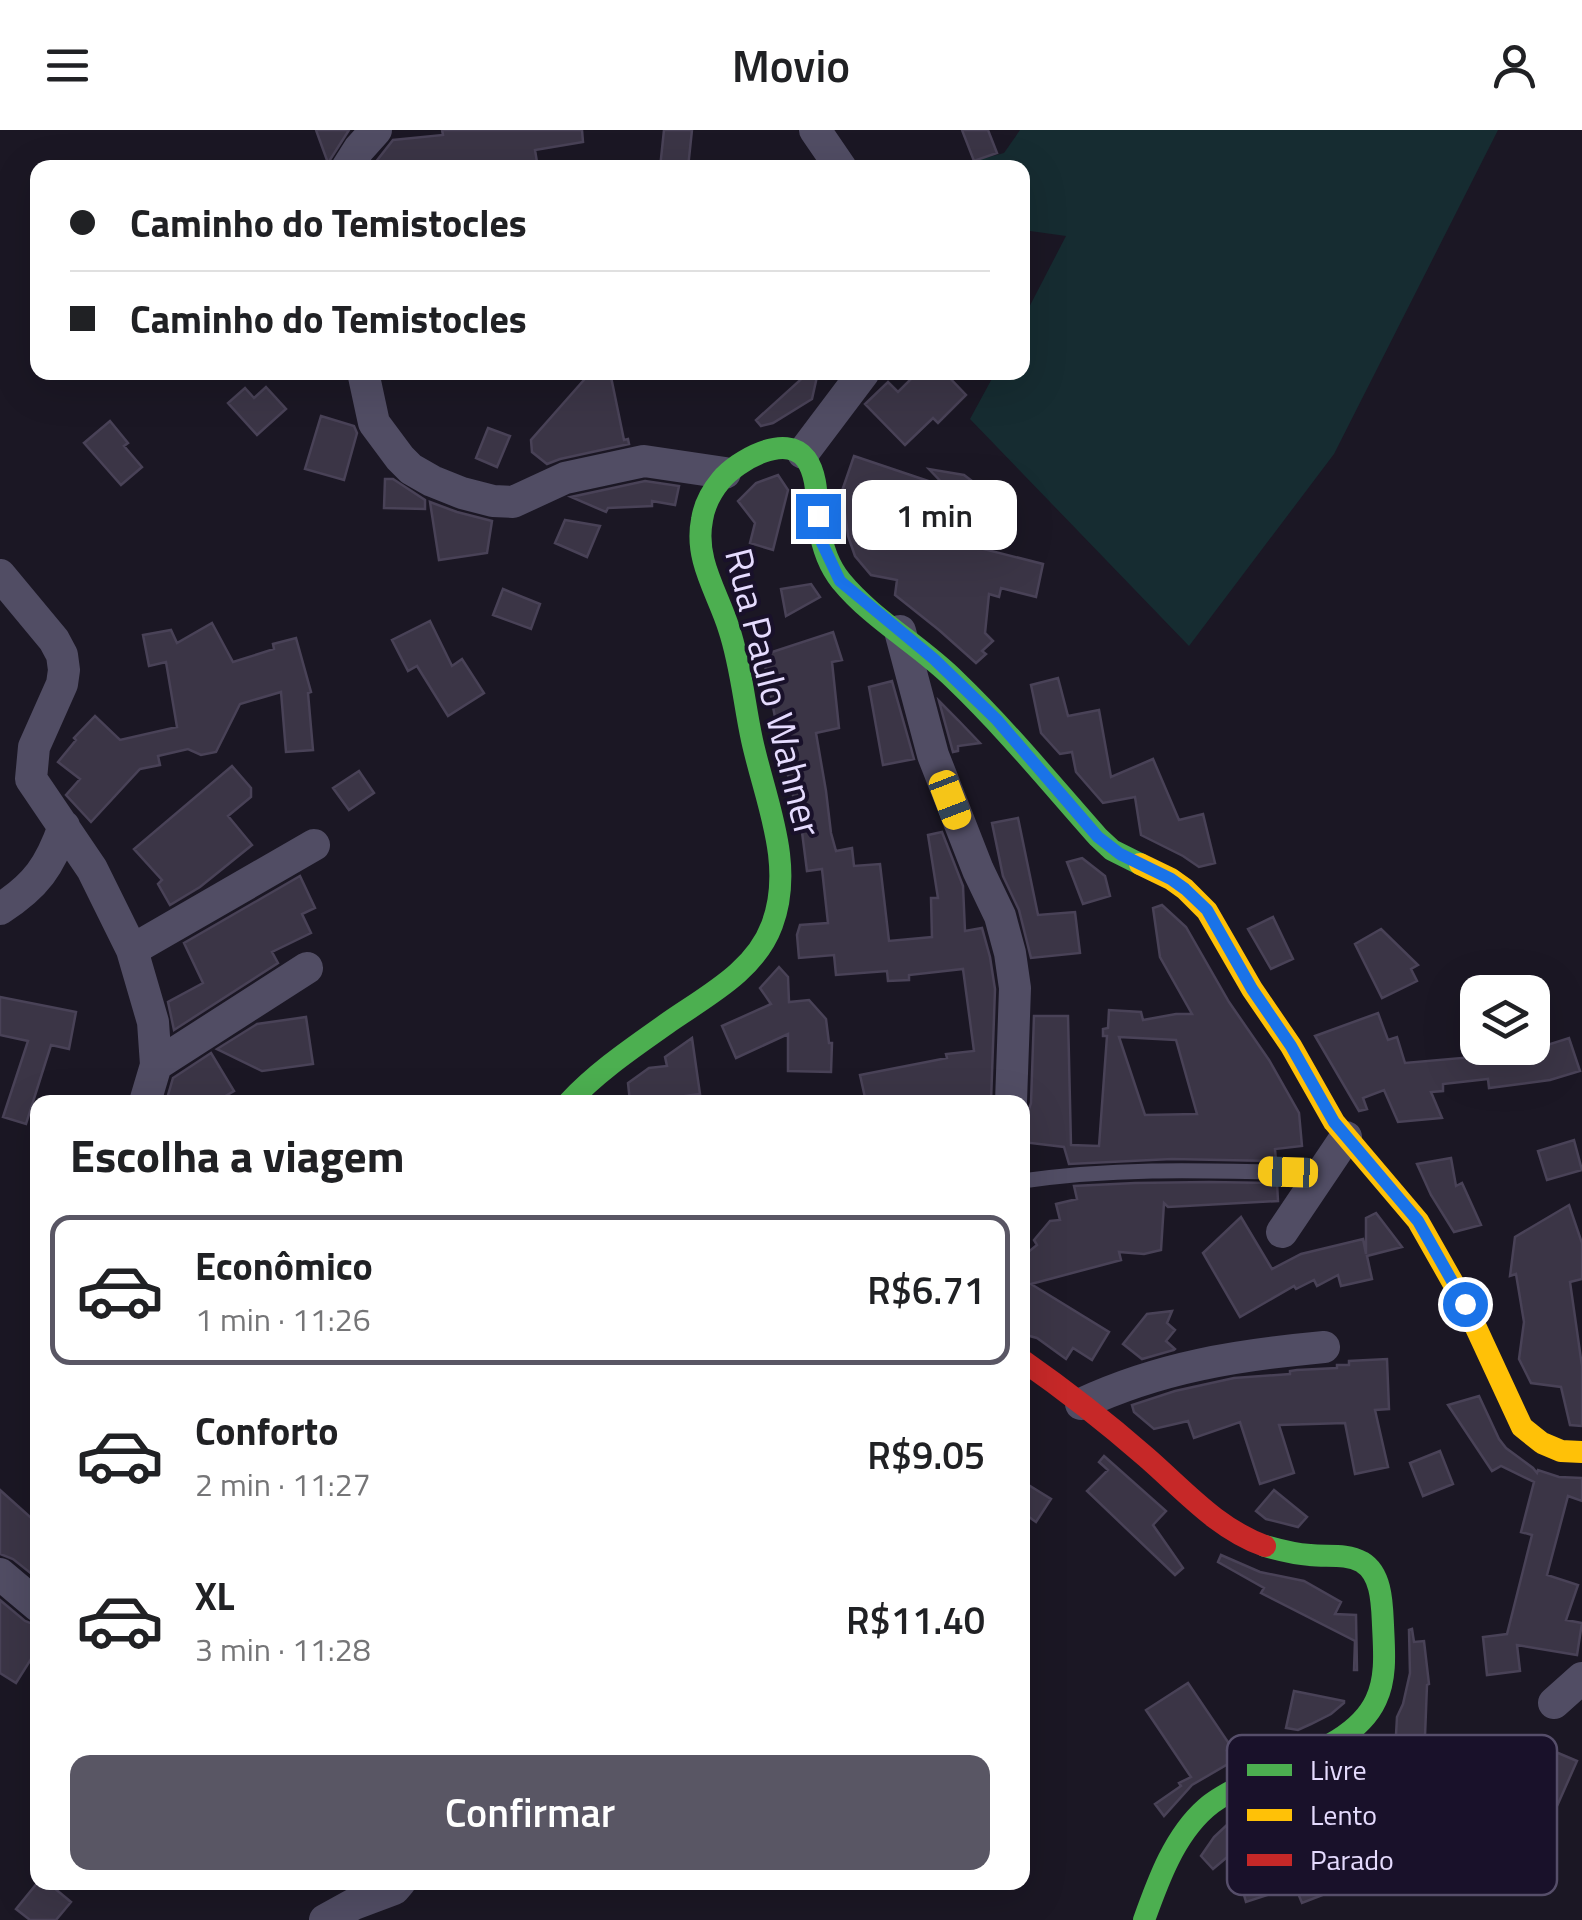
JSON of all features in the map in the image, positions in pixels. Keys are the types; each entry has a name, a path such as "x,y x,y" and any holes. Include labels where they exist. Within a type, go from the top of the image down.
{"street":[{"path":"352,160 376,130"},
{"path":"815,130 836,160"},
{"path":"365,380 374,423 411,469 462,493 493,500 513,502 566,478 644,461 724,473 744,458 765,450 787,448 803,453 811,466 822,543 840,581 934,659 997,720 1098,837 1120,854 1171,879 1207,910 1334,1122 1418,1221 1465,1304 1522,1426 1542,1443 1561,1451 1582,1452"},
{"path":"803,453 858,380"},
{"name":"Rua Paulo Wahner","path":"577,1095 605,1068 736,976 756,956 772,926 780,896 778,845 742,678 729,627 703,558 700,535 705,511 724,473"},
{"path":"0,575 62,655 62,684 41,728 30,769 34,786 92,869 132,950 153,1022 156,1065 147,1095"},
{"path":"900,631 933,755 1000,916 1010,953 1015,988 1010,1095"},
{"path":"0,910 46,869 64,826"},
{"path":"132,950 314,846"},
{"path":"156,1065 307,968"},
{"path":"1282,1232 1346,1137"},
{"path":"1081,1404 1114,1388 1186,1366 1324,1347"},
{"path":"1030,1366 1154,1464 1219,1522 1249,1540 1279,1550 1351,1558 1367,1565 1379,1588 1386,1647 1383,1680 1376,1704 1363,1722 1345,1735"},
{"path":"0,1574 30,1599"},
{"path":"1554,1702 1582,1678"},
{"path":"1144,1920 1162,1871 1180,1838 1207,1806 1227,1794"},
{"path":"324,1920 389,1890"}],"lane":[{"path":"1030,1180 1188,1168 1321,1173"}],"green space":[{"path":"1020,130 1498,130 1334,454 1189,646 970,419 991,380 1030,380 1030,305 1066,236 1030,231 1030,160 978,160 1004,153"}],"building":[{"path":"316,130 349,130 330,160"},
{"path":"442,130 582,130 583,142 535,150 537,160 377,160 393,140 443,135"},
{"path":"664,130 692,130 689,160 661,160"},
{"path":"962,130 988,130 997,153 974,160"},
{"path":"584,380 612,380 624,440 628,439 629,444 547,464 532,452 531,440"},
{"path":"800,380 816,380 812,399 773,423 761,426 756,420"},
{"path":"910,380 952,380 966,395 938,423 933,418 905,445 865,404 888,382 898,392"},
{"path":"266,387 286,409 257,435 228,403 245,388 254,398"},
{"path":"321,416 354,426 357,433 344,480 305,469"},
{"path":"110,421 142,467 121,485 84,443"},
{"path":"488,428 510,436 497,467 476,458"},
{"path":"854,456 946,487 929,469 964,475 976,484 958,510 951,540 1043,564 1036,597 1001,588 999,597 989,594 985,633 993,641 976,663 895,595 897,580 871,575 855,556 842,491"},
{"path":"778,475 788,490 773,550 750,543 755,523 738,501 756,483"},
{"path":"385,479 393,479 425,500 425,509 384,508"},
{"path":"645,481 679,486 675,505 652,501 652,506 608,508 606,512 571,497"},
{"path":"430,502 492,521 487,553 439,560"},
{"path":"565,520 600,526 587,557 555,543"},
{"path":"811,584 820,597 786,616 781,589"},
{"path":"503,589 540,604 531,629 493,615"},
{"path":"430,621 452,666 462,659 484,693 448,716 417,666 408,671 392,640"},
{"path":"212,623 233,662 296,638 311,692 308,693 313,750 286,752 281,692 240,704 216,752 201,755 188,749 158,756 160,765 140,769 91,822 66,795 80,779 58,762 95,716 120,740 177,727 166,662 149,666 143,635 171,630 177,643"},
{"path":"833,632 842,660 832,662 839,728 816,733 831,833 836,851 852,848 854,866 880,864 889,941 932,937 931,898 938,898 928,835 942,832 963,886 965,931 982,928 990,957 995,989 991,1095 864,1095 860,1075 974,1051 963,969 888,981 887,971 836,975 834,955 799,958 800,925 828,923 822,869 807,871 763,655"},
{"path":"1058,678 1068,716 1099,710 1111,777 1153,759 1179,820 1203,814 1215,863 1199,867 1141,835 1135,797 1103,803 1076,772 1072,752 1060,754 1041,733 1031,685"},
{"path":"892,681 914,759 883,765 869,687"},
{"path":"939,701 980,743 958,746 958,751 953,752"},
{"path":"232,766 251,788 251,797 228,816 252,845 200,887 170,905 158,884 162,880 134,849"},
{"path":"359,771 374,793 349,810 333,788"},
{"path":"1018,818 1038,915 1075,912 1080,953 1031,958 1019,910 1003,876 992,823"},
{"path":"1082,858 1105,876 1110,896 1083,904 1067,862"},
{"path":"300,876 315,908 302,914 311,933 272,952 278,963 174,1030 168,1002 203,983 184,943"},
{"path":"1162,905 1186,927 1229,1002 1269,1060 1299,1113 1302,1146 1275,1149 1276,1161 1172,1159 1069,1164 1064,1147 1030,1143 1034,1016 1068,1016 1071,1145 1099,1146 1107,1036 1103,1036 1103,1029 1108,1028 1109,1010 1141,1012 1143,1020 1192,1014 1160,957 1153,908","holes":["1119,1037 1176,1040 1197,1114 1145,1115"]},
{"path":"1273,917 1293,959 1271,969 1248,929"},
{"path":"1381,929 1418,965 1411,969 1417,981 1382,998 1355,944"},
{"path":"779,967 788,977 789,1002 809,1000 826,1019 832,1043 831,1072 788,1071 788,1034 736,1058 722,1026 771,1004 760,988"},
{"path":"0,997 76,1012 69,1049 51,1045 35,1095 30,1095 26,1124 3,1117 28,1041 0,1035"},
{"path":"1378,1013 1388,1040 1397,1037 1405,1063 1460,1058 1460,1065 1550,1065 1550,1044 1569,1038 1580,1071 1550,1080 1489,1088 1488,1079 1443,1084 1443,1091 1431,1092 1442,1118 1398,1122 1384,1090 1363,1098 1367,1109 1359,1111 1315,1036"},
{"path":"306,1017 313,1064 262,1071 217,1049 257,1024"},
{"path":"692,1038 700,1094 629,1095 628,1083 649,1068 667,1066 665,1057"},
{"path":"211,1053 234,1091 227,1095 168,1095 173,1078"},
{"path":"1574,1140 1582,1170 1547,1180 1538,1151"},
{"path":"1451,1158 1456,1186 1462,1183 1481,1225 1454,1232 1417,1164"},
{"path":"1277,1183 1278,1201 1168,1207 1164,1203 1161,1250 1144,1254 1119,1252 1121,1260 1031,1284 1109,1332 1092,1360 1073,1348 1066,1359 1030,1336 1030,1251 1037,1245 1034,1240 1050,1221 1060,1220 1056,1204 1077,1199 1074,1186"},
{"path":"1569,1205 1582,1243 1582,1279 1570,1282 1582,1366 1582,1426 1570,1425 1561,1387 1531,1383 1519,1359 1524,1322 1516,1274 1510,1276 1515,1237"},
{"path":"1376,1213 1402,1247 1367,1256 1372,1279 1341,1286 1338,1275 1317,1286 1314,1280 1296,1289 1294,1286 1240,1317 1203,1253 1241,1217 1272,1269 1301,1254 1363,1239 1366,1254 1366,1218"},
{"path":"1172,1311 1167,1323 1175,1330 1166,1341 1174,1350 1142,1359 1123,1344 1147,1314"},
{"path":"1387,1359 1389,1409 1375,1410 1388,1467 1355,1474 1345,1423 1279,1425 1294,1473 1260,1484 1240,1422 1194,1438 1188,1421 1154,1429 1134,1412 1132,1405 1234,1378"},
{"path":"1479,1396 1499,1439 1537,1473 1538,1470 1559,1477 1582,1478 1582,1501 1568,1496 1547,1575 1578,1585 1566,1620 1582,1623 1577,1655 1517,1645 1520,1671 1487,1675 1483,1637 1507,1634 1532,1535 1521,1532 1534,1482 1501,1466 1492,1471 1448,1405"},
{"path":"1440,1451 1453,1484 1423,1496 1410,1463"},
{"path":"1104,1456 1166,1511 1153,1525 1183,1568 1175,1575 1087,1491 1108,1470 1099,1462"},
{"path":"1030,1486 1051,1499 1036,1522 1030,1518"},
{"path":"0,1490 30,1517 30,1573 0,1554"},
{"path":"1274,1490 1307,1517 1298,1527 1266,1519 1256,1511"},
{"path":"1221,1555 1260,1572 1304,1581 1341,1602 1335,1614 1356,1615 1357,1670 1355,1641 1261,1593 1264,1588 1218,1562"},
{"path":"0,1600 30,1623 30,1661 16,1683 0,1673"},
{"path":"1412,1629 1414,1642 1424,1641 1429,1684 1425,1735 1396,1735 1410,1673"},
{"path":"1188,1683 1227,1741 1227,1765 1192,1785 1164,1816 1155,1804 1191,1777 1146,1710"},
{"path":"1294,1691 1344,1703 1298,1730 1286,1728"},
{"path":"1557,1753 1577,1761 1557,1806"},
{"path":"1227,1825 1227,1857 1213,1869 1201,1856"},
{"path":"31,1890 57,1890 71,1902 56,1920 30,1920 16,1909"},
{"path":"1244,1895 1267,1895 1246,1902"},
{"path":"1299,1895 1323,1895 1302,1903"}],"traffic: fast":[{"path":"576,1095 617,1059 729,981 754,956 772,925 780,879 776,832 733,643 704,563 700,535 704,510 717,485 738,465 762,452 787,448 806,459 815,483 826,555 836,575 854,595 974,699 1098,837 1112,850 1140,864"},
{"path":"1265,1546 1299,1554 1350,1557 1374,1574 1382,1608 1382,1682 1366,1716 1344,1735"},
{"path":"1144,1920 1176,1845 1206,1808 1227,1794"}],"traffic: slow":[{"path":"1140,864 1171,879 1207,911 1334,1122 1418,1221 1465,1304 1522,1427 1542,1443 1561,1451 1582,1452"}],"traffic: jam":[{"path":"1030,1366 1116,1431 1216,1519 1265,1546"}],"route":[{"path":"818,516 822,543 840,581 934,659 997,720 1112,850 1171,879 1207,910 1334,1122 1418,1221 1465,1304"}]}
